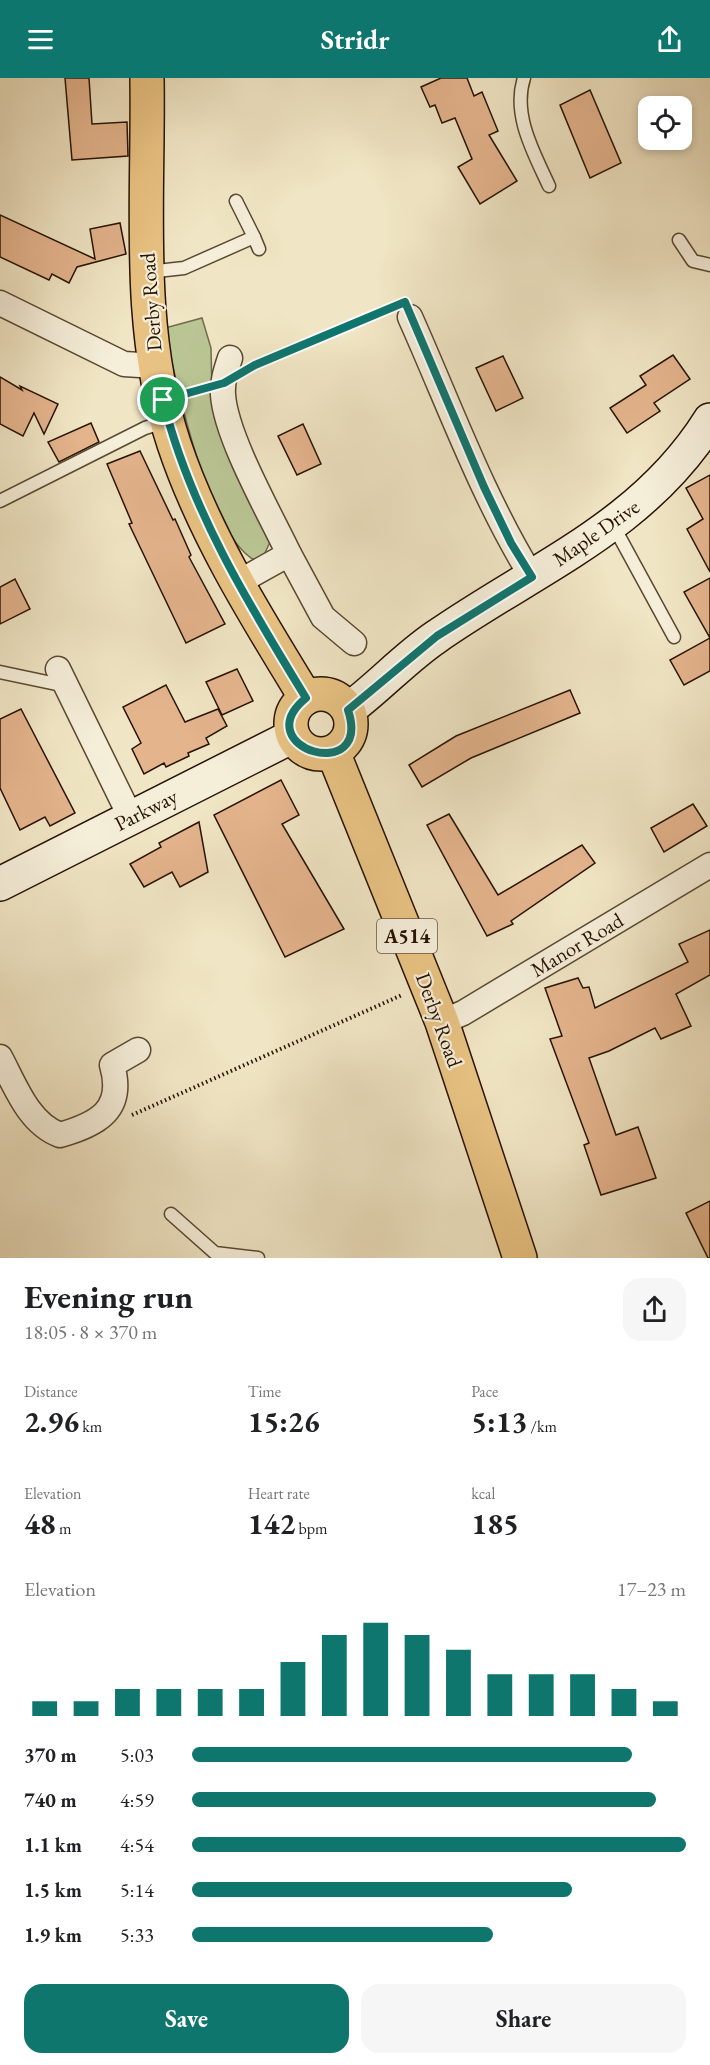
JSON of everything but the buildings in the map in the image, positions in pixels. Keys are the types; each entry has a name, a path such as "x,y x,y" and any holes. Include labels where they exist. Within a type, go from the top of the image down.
{"main road":[{"name":"Derby Road","path":"147,78 147,273 156,366 168,420 192,488 212,533 306,698"},
{"path":"321,694 332,696 348,710 352,721 351,733 346,742 333,752 322,755 310,752 299,745 293,736 291,724 293,713 306,698 321,694"},
{"name":"Derby Road","path":"333,752 442,1022 520,1258"}],"street":[{"path":"0,303 124,364 156,366"},
{"path":"410,317 484,487 511,543 532,577"},
{"path":"230,358 223,395 243,457 289,554 323,617 354,644"},
{"name":"Maple Drive","path":"348,710 437,636 613,524 667,478 710,420"},
{"path":"239,582 289,554"},
{"path":"63,678 131,818"},
{"name":"Parkway","path":"0,884 293,736"},
{"name":"Manor Road","path":"442,1022 463,1013 710,866"},
{"path":"0,1057 9,1094 47,1130 60,1135 104,1116 111,1106 114,1091 116,1077 112,1065 138,1050"}],"lane":[{"path":"524,78 520,100 526,133 549,186"},
{"path":"147,273 184,268 257,243 236,201"},
{"path":"679,240 693,261 710,265"},
{"path":"0,501 145,428 168,420"},
{"path":"613,524 674,637"},
{"path":"0,672 63,678"},
{"path":"171,1214 215,1253 258,1258"}],"path":[{"path":"224,383 255,365 405,302 410,317"},
{"path":"104,1116 128,1117 427,984"}],"green space":[{"path":"202,318 211,348 212,391 271,540 263,557 256,561 239,546 223,522 196,455 177,383 165,328"}],"route":[{"path":"405,302 484,487 511,543 532,577 437,636 348,710 352,721 351,733 340,748 322,755 310,752 299,745 293,736 291,724 298,704 306,698 212,533 174,443 163,400 224,383 255,365 405,302"}]}
